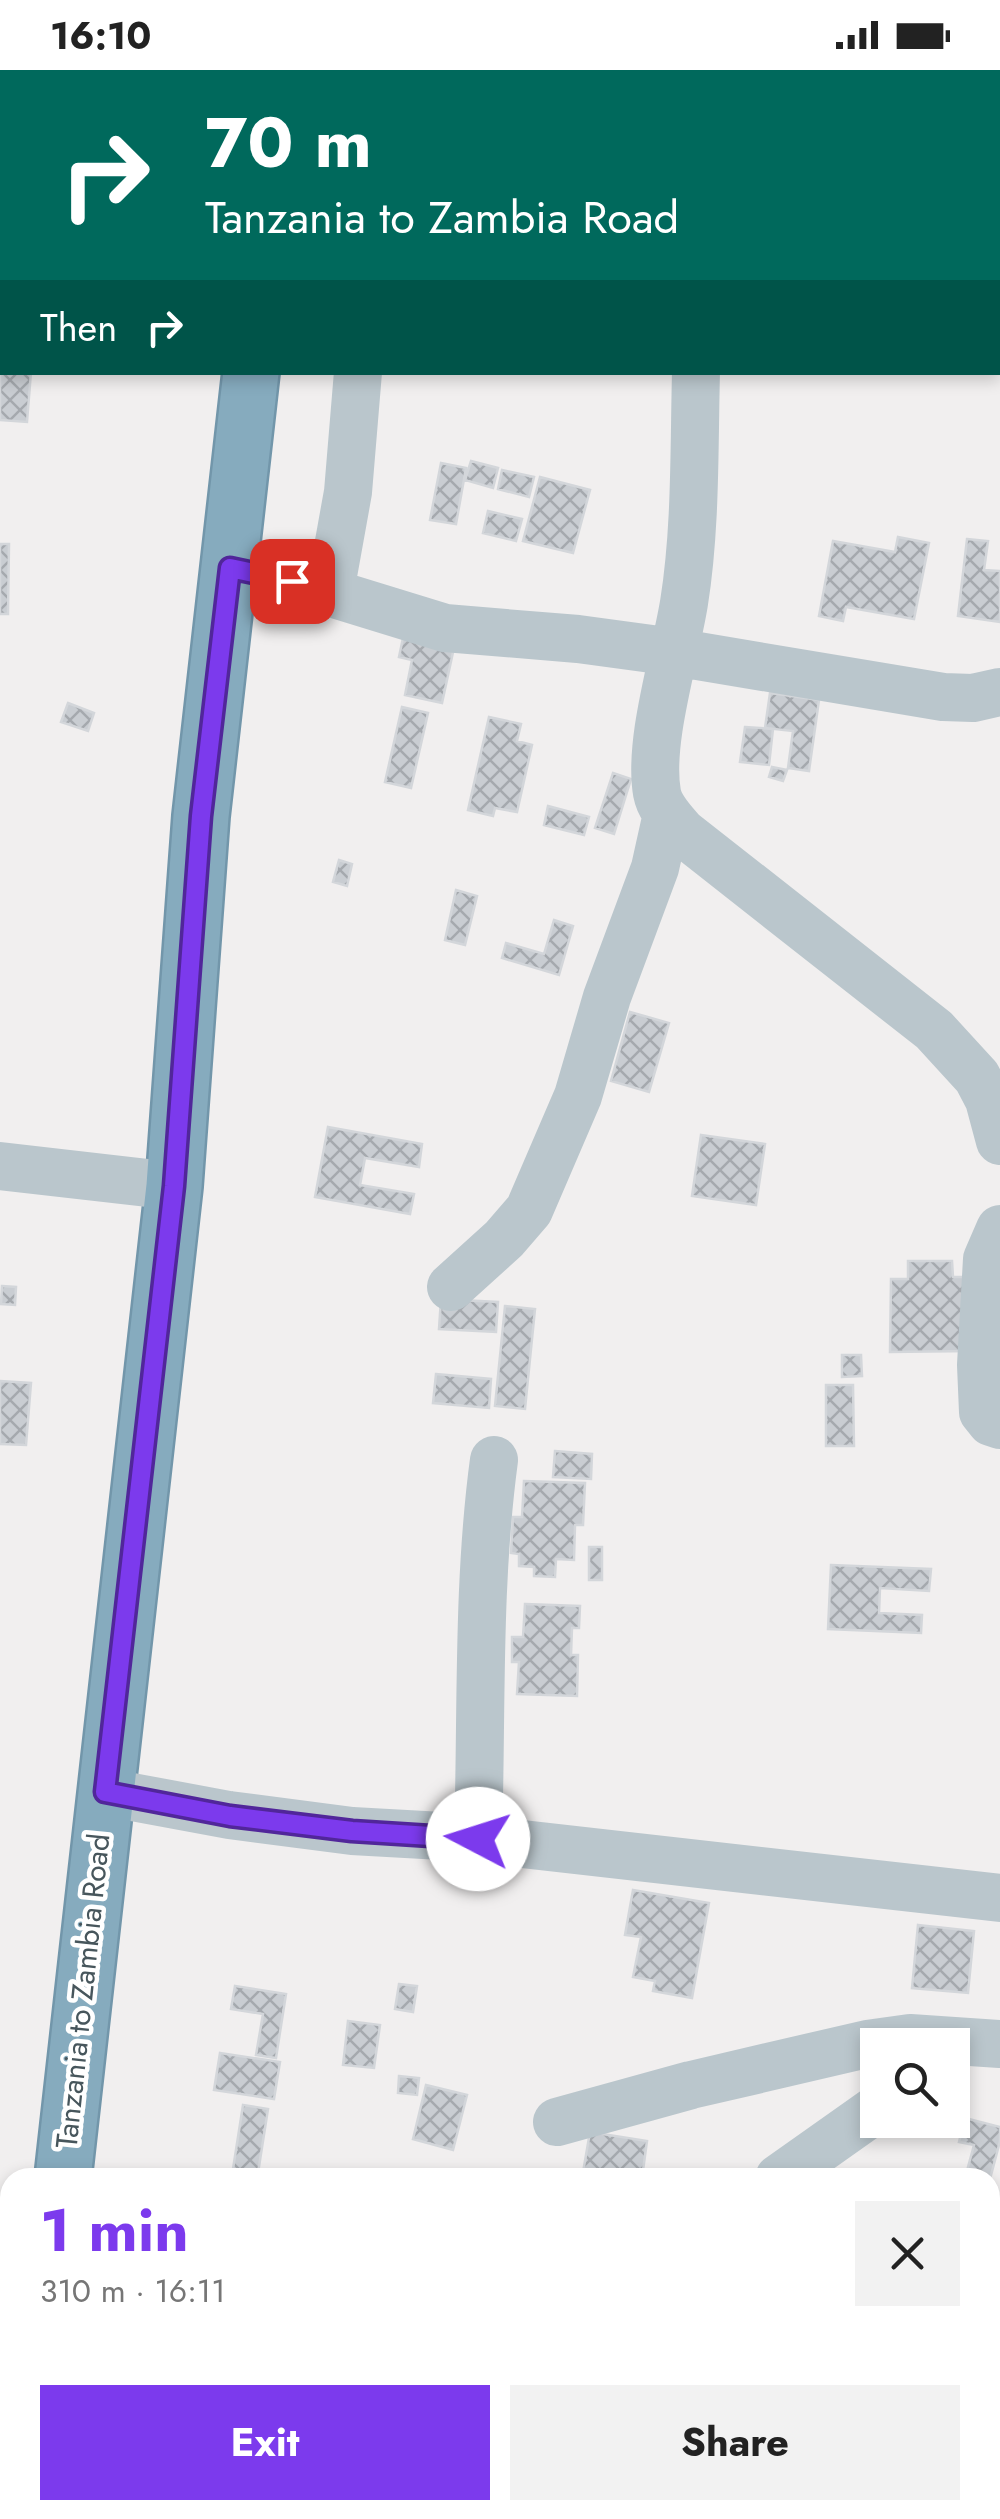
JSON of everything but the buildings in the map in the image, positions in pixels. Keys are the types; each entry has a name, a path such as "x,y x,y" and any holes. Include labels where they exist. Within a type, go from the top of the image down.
{"highway":[{"name":"Tanzania to Zambia Road","path":"64,2168 174,1186 201,816 251,375"}],"street":[{"path":"330,592 348,492 358,375"},
{"path":"696,375 692,543 657,748 657,792 667,814 682,832 944,1040 977,1077 989,1100 1000,1142"},
{"path":"230,568 330,592 444,628 674,652 944,697 973,698 1000,692"},
{"path":"451,1288 480,1264 529,1210 578,1096 607,997 655,868 667,814"},
{"path":"0,1166 174,1186"},
{"path":"1000,1229 991,1246 986,1272 980,1365 983,1412 991,1422 1000,1425"},
{"path":"478,1839 478,1706 486,1525 494,1460"},
{"path":"105,1792 247,1818 352,1831 478,1839 1000,1898"},
{"path":"970,2043 1000,2044"},
{"path":"558,2122 692,2085 860,2046"},
{"path":"793,2168 860,2121"}],"route":[{"path":"292,581 230,568 201,816 174,1186 105,1792 230,1816 352,1831 478,1839"}]}
